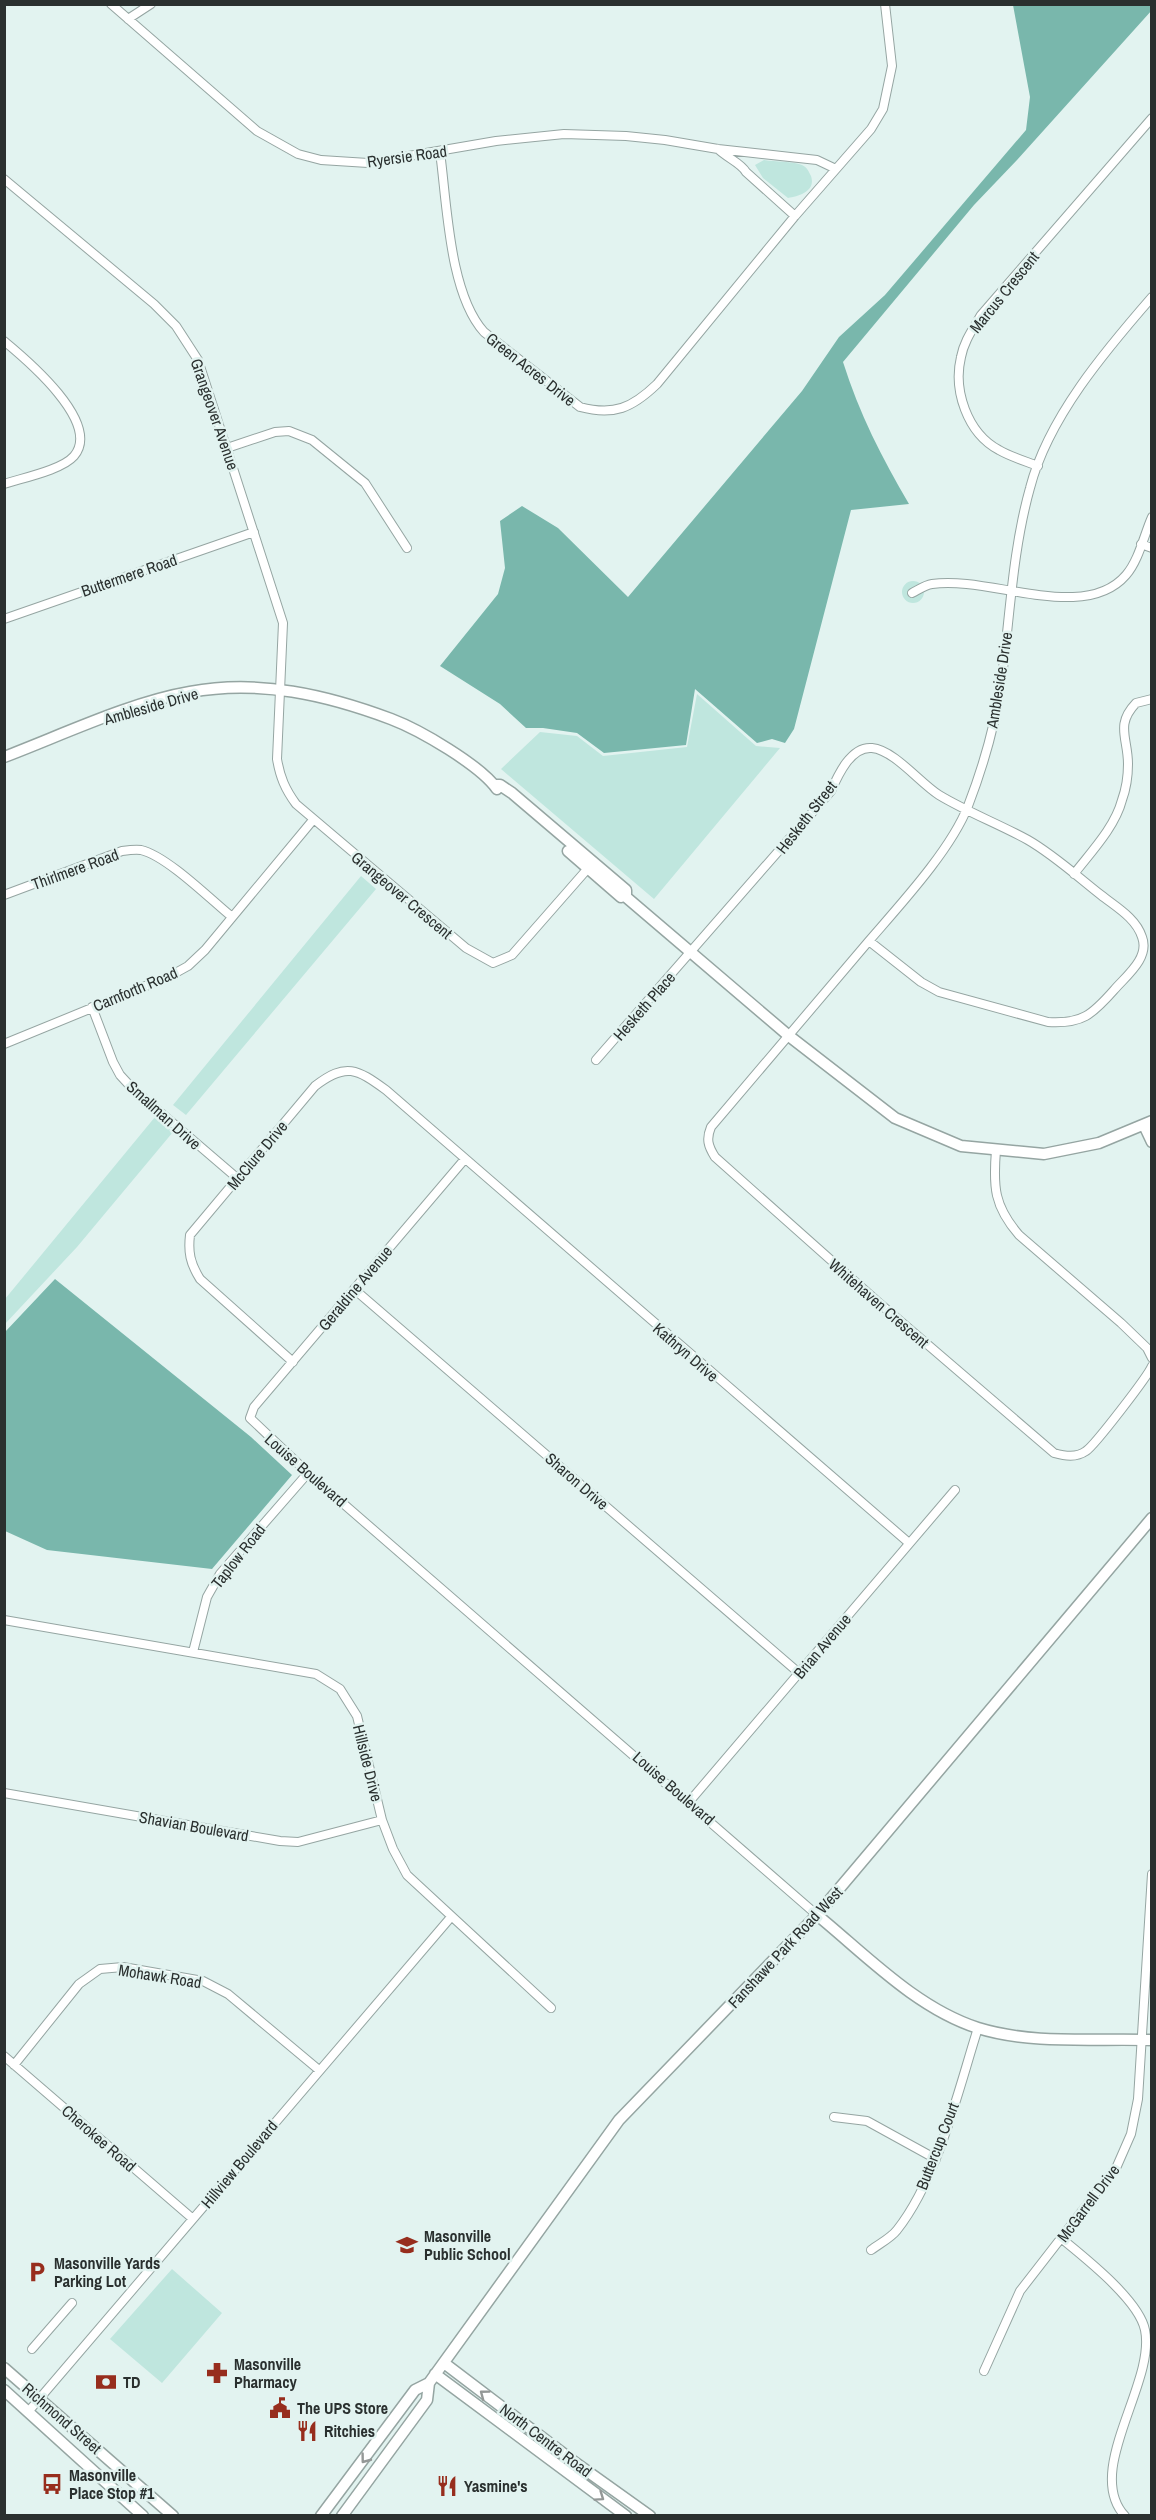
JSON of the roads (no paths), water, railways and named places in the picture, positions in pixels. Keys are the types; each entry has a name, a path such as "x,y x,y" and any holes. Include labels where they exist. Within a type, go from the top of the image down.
{"street":[{"name":"Ryersie Road","path":"111,4 257,131 298,154 321,160 368,163 496,141 564,134 627,136 817,160 836,170"},
{"path":"128,19 151,4"},
{"name":"Green Acres Drive","path":"440,152 452,242 462,293 474,321 484,332 580,408 596,412 613,411 643,397 871,129 883,110 892,66 885,4"},
{"name":"Marcus Crescent","path":"1038,466 998,450 973,425 964,408 959,391 958,376 961,357 968,336 981,315 1152,118"},
{"name":"Ryersie Road","path":"718,149 729,159 742,166 795,216"},
{"name":"Grangeover Avenue","path":"4,179 154,304 176,326 198,360 283,623 279,690"},
{"name":"Ambleside Drive","path":"789,1036 913,890 967,809 988,748 1000,685 1011,591 1030,487 1057,423 1096,363 1152,297"},
{"path":"4,341 41,373 55,389 78,427 79,446 74,456 58,466 4,484"},
{"path":"227,448 275,432 289,431 312,440 365,483 407,548"},
{"path":"912,593 931,584 964,584 1072,598 1092,596 1106,590 1126,575 1133,565 1152,517"},
{"name":"Buttermere Road","path":"4,619 156,564 254,532"},
{"path":"1141,544 1152,548"},
{"name":"Ambleside Drive","path":"4,757 129,709 190,692 243,687 279,690 346,702 408,726 459,758 495,785 500,785 591,865 626,890 623,897 691,951 789,1036 895,1118 961,1146 1044,1154 1099,1143 1148,1123"},
{"name":"Grangeover Crescent","path":"279,690 278,759 280,777 286,790 313,820 466,948 493,963 512,955 591,865"},
{"path":"1074,874 1110,826 1122,800 1128,764 1123,730 1124,720 1136,703 1152,699"},
{"name":"Hesketh Street","path":"691,951 701,943 831,791 847,762 855,753 873,748 887,753 928,787 1032,842 1129,918 1143,939 1144,950 1138,963 1102,1004 1081,1020 1065,1023 1048,1022 939,992 921,982 869,941"},
{"name":"Carnforth Road","path":"4,1044 170,976 188,966 205,950 313,820"},
{"name":"Thirlmere Road","path":"4,896 123,851 140,849 167,863 232,917"},
{"name":"Hesketh Place","path":"596,1060 691,951"},
{"name":"Smallman Drive","path":"92,1007 120,1075 132,1088 237,1178"},
{"name":"Whitehaven Crescent","path":"789,1036 711,1127 707,1136 715,1157 878,1302 1054,1453 1070,1457 1086,1451 1136,1391 1152,1366"},
{"name":"McClure Drive","path":"293,1362 200,1279 191,1265 188,1249 190,1234 237,1178 315,1086 330,1074 343,1071 356,1072 378,1084 464,1160"},
{"path":"1148,1123 1152,1142"},
{"path":"996,1150 995,1192 1009,1223 1121,1323 1147,1348 1152,1358"},
{"name":"Geraldine Avenue","path":"250,1418 254,1407 464,1160"},
{"name":"Kathryn Drive","path":"464,1160 909,1543"},
{"name":"Sharon Drive","path":"354,1289 799,1673"},
{"name":"Louise Boulevard","path":"250,1418 308,1473 818,1915 910,1991 947,2014 978,2028 1041,2037 1146,2040"},
{"name":"Taplow Road","path":"194,1652 207,1597 219,1574 308,1473"},
{"name":"Brian Avenue","path":"689,1802 955,1490"},
{"name":"Fanshawe Park Road West","path":"321,2516 416,2390 432,2379 620,2120 818,1915 1152,1518"},
{"name":"Hillside Drive","path":"4,1620 316,1674 340,1689 357,1716 382,1820 393,1849 407,1875 551,2008"},
{"name":"Shavian Boulevard","path":"4,1793 280,1841 298,1842 382,1820"},
{"name":"McGarrell Drive","path":"984,2371 1020,2291 1062,2240 1117,2166 1131,2133 1146,2040 1152,1874"},
{"name":"Hillview Boulevard","path":"28,2412 451,1917"},
{"name":"Mohawk Road","path":"14,2065 79,1984 100,1969 123,1967 203,1981 228,1994 319,2070"},
{"name":"Buttercup Court","path":"871,2250 896,2232 913,2206 936,2159 978,2028"},
{"name":"Cherokee Road","path":"4,2056 193,2219"},
{"path":"834,2117 867,2121 936,2159"},
{"path":"1062,2240 1103,2272 1129,2302 1145,2328 1147,2354 1115,2456 1111,2485 1125,2516"},
{"path":"32,2349 72,2303"},
{"name":"North Centre Road","path":"444,2363 650,2516"},
{"name":"Richmond Street","path":"4,2368 173,2516"},
{"name":"Fanshawe Park Road West","path":"342,2516 427,2400 432,2379"},
{"name":"North Centre Road","path":"432,2379 626,2516"},
{"name":"Richmond Street","path":"4,2390 143,2516"}],"place":[{"name":"Masonville Public School","path":"407,2245"},
{"name":"Masonville Yards Parking Lot","path":"37,2272"},
{"name":"Masonville Pharmacy","path":"217,2373"},
{"name":"TD","path":"106,2382"},
{"name":"The UPS Store","path":"280,2408"},
{"name":"Ritchies","path":"307,2431"},
{"name":"Masonville Place Stop #1","path":"52,2484"},
{"name":"Yasmine's","path":"447,2486"}]}
